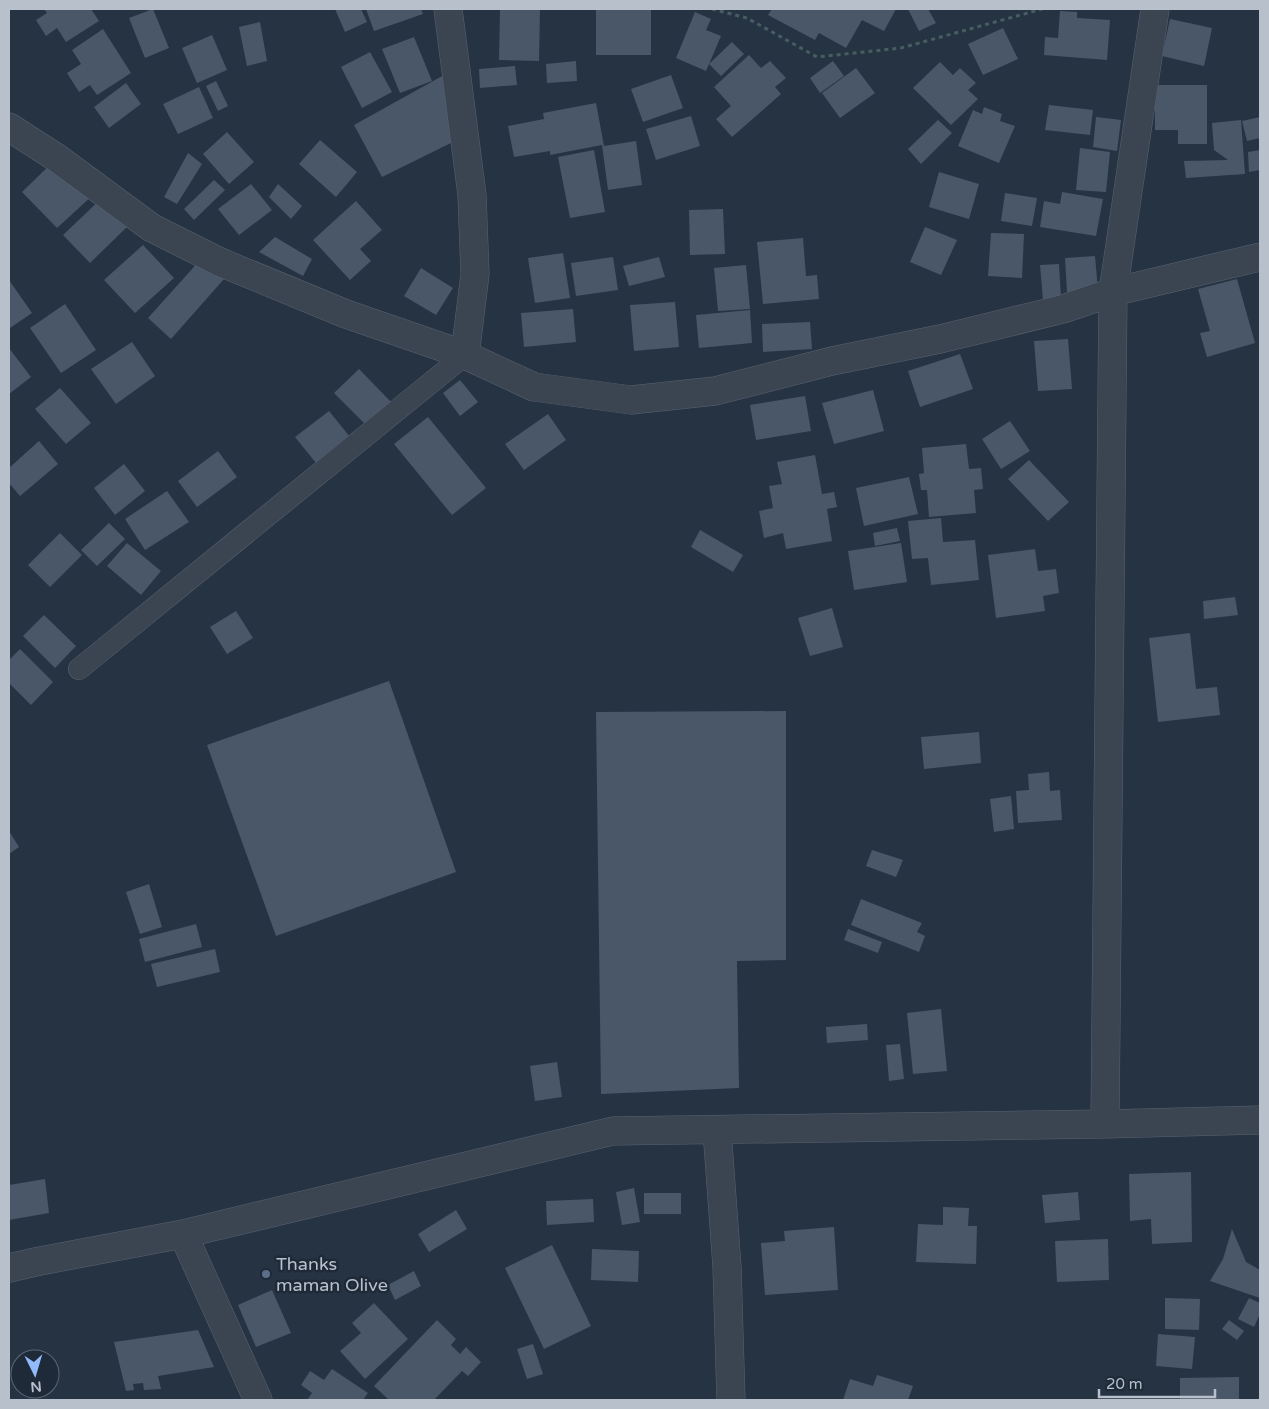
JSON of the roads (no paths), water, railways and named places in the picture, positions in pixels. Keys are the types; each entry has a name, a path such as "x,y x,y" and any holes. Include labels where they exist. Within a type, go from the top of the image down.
{"street":[{"path":"448,9 472,214 475,274 466,355"},
{"path":"1105,1124 1113,292 1155,9"},
{"path":"9,127 57,158 152,228 220,262 346,314 466,355 534,386 631,400 714,391 832,361 940,340 1063,309 1113,292 1260,257"},
{"path":"9,1268 183,1234 613,1131 1260,1120"},
{"path":"717,1130 727,1267 731,1400"},
{"path":"183,1234 258,1400"}],"lane":[{"path":"79,669 466,355"}],"place":[{"name":"Thanks maman Olive","path":"266,1274"}]}
